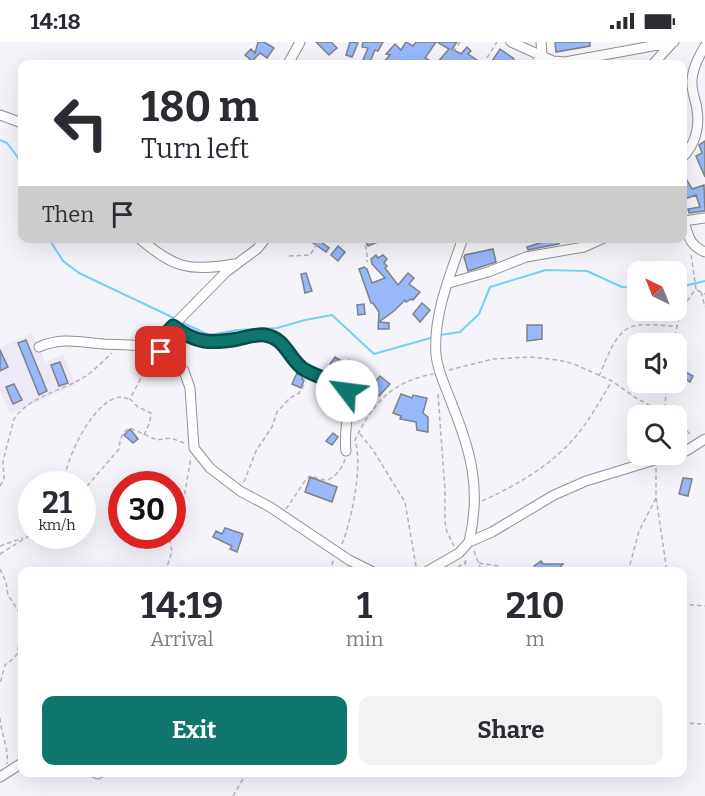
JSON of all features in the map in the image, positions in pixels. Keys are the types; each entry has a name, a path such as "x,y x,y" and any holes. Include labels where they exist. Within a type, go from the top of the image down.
{"street":[{"path":"290,60 300,42"},
{"path":"511,42 551,60"},
{"path":"539,60 542,56 541,42"},
{"path":"573,60 622,47 673,42"},
{"path":"657,60 673,42"},
{"path":"687,152 692,146 698,126 698,111 692,80 693,71 705,46"},
{"path":"0,114 18,121"},
{"path":"687,219 705,219"},
{"path":"687,232 694,247 705,252"},
{"path":"145,243 158,254 179,266 208,267 236,263"},
{"path":"160,351 160,340 174,325 236,263 262,243"},
{"path":"438,567 462,557 470,542 474,524 474,476 471,460 439,372 436,344 439,314 461,243"},
{"path":"449,283 488,272 526,257 584,247 593,243"},
{"path":"174,325 196,340 223,340 262,334 274,337 287,348 299,366 332,381 347,391 349,400 344,437 346,451"},
{"path":"39,347 52,341 146,345 160,351 180,366 187,377 190,388 194,448 210,468 240,491 283,515 337,552 364,567"},
{"path":"687,451 703,444"},
{"path":"470,542 492,532 554,495 638,465"},
{"path":"2,775 18,765"}],"path":[{"path":"448,60 460,42"},
{"path":"486,60 497,42"},
{"path":"289,256 310,255 318,243"},
{"path":"364,243 367,262"},
{"path":"676,333 684,305 696,289 691,257 694,247"},
{"path":"696,289 705,294"},
{"path":"701,292 705,307"},
{"path":"599,376 609,354 627,328 643,325 677,326"},
{"path":"0,486 4,479 3,461 17,414 32,402 80,380 121,344"},
{"path":"130,399 145,369 160,351"},
{"path":"283,515 307,478 310,476 329,479 342,468 346,451 379,401 396,386 423,376 494,359 531,357 574,364 612,381 650,405"},
{"path":"240,491 256,451 272,427 277,412 304,388 309,371"},
{"path":"474,506 512,487 540,469 567,446 586,423 612,381"},
{"path":"438,393 445,522 451,542 462,557 455,567"},
{"path":"67,471 71,457 93,415 113,400 122,396 130,399 138,407 151,412 150,422 144,435"},
{"path":"96,476 119,449 120,441 126,430 130,428 157,440 171,438 194,448 186,484"},
{"path":"687,430 703,444"},
{"path":"358,433 373,450 405,502 416,567"},
{"path":"331,567 343,542 358,473 358,449 355,440"},
{"path":"656,465 656,497 666,567"},
{"path":"629,567 639,531 656,497"},
{"path":"0,546 18,540"},
{"path":"0,554 18,542"},
{"path":"470,542 480,567"},
{"path":"167,567 171,549"},
{"path":"479,563 499,567"},
{"path":"0,570 6,582 8,594 18,610"},
{"path":"687,604 705,606"},
{"path":"0,684 5,665 14,659 18,648"},
{"path":"0,718 7,759 2,775"},
{"path":"687,723 705,724"},
{"path":"233,796 244,777"}],"shaded area":[{"path":"32,333 45,362 63,355 76,385 10,414 0,391 0,347"}],"building":[{"path":"258,42 264,42 274,48 267,58 260,53 251,60 245,55 251,49 255,53"},
{"path":"316,42 331,42 337,48 329,55"},
{"path":"350,42 358,43 352,57 346,55"},
{"path":"363,42 383,42 378,51 375,50 371,60 363,60 368,48 362,47"},
{"path":"406,42 413,46 416,42 436,42 425,58 429,60 386,60 390,55 386,54 395,44 401,50"},
{"path":"437,42 457,42 452,49 461,54 467,47 471,51 468,54 477,60 439,60 449,49"},
{"path":"555,42 590,42 590,46 556,52"},
{"path":"500,49 514,60 493,60"},
{"path":"705,141 705,177 696,156 702,153 699,145"},
{"path":"687,180 692,189 704,185 705,211 689,213 688,209 700,207 696,195 687,198"},
{"path":"313,243 322,243 329,248 326,252"},
{"path":"540,243 559,244 528,250 527,247"},
{"path":"338,246 345,252 338,261 331,255"},
{"path":"493,249 496,262 468,271 465,255"},
{"path":"376,255 378,258 383,255 387,259 384,263 387,266 385,268 398,285 408,273 414,278 409,284 420,292 413,300 406,302 405,300 379,322 389,323 389,329 378,329 379,312 371,303 359,269 364,267 367,269 372,283 385,278 372,264 371,259"},
{"path":"306,273 312,291 305,293 301,274"},
{"path":"422,303 430,310 420,322 413,314"},
{"path":"364,304 365,314 358,315 357,305"},
{"path":"527,325 542,325 542,339 527,341"},
{"path":"26,340 47,391 39,395 18,343"},
{"path":"0,350 8,367 0,371"},
{"path":"335,357 346,364 349,360 359,369 344,380 338,376 342,372 330,364"},
{"path":"60,362 68,383 59,386 51,365"},
{"path":"297,373 303,376 301,388 292,384"},
{"path":"687,373 693,376 690,382 687,380"},
{"path":"380,376 390,384 379,396 370,388"},
{"path":"361,378 367,383 360,391 354,386"},
{"path":"14,384 22,400 13,404 6,387"},
{"path":"327,387 332,389 325,400 320,398"},
{"path":"401,394 412,398 413,395 427,398 423,413 428,417 428,432 417,430 416,422 400,419 401,416 393,413"},
{"path":"130,429 138,439 133,443 124,435"},
{"path":"333,433 338,437 332,445 326,441"},
{"path":"310,477 337,487 332,502 305,492"},
{"path":"683,478 692,479 688,496 679,494"},
{"path":"225,528 243,534 237,552 230,549 232,546 213,537 216,531 222,534"},
{"path":"541,561 543,564 563,564 560,567 534,566"}],"waterway":[{"path":"0,140 7,143 18,158"},
{"path":"52,243 63,261 79,273 176,319"},
{"path":"440,335 460,332 479,314 490,287 546,270 587,271 627,287"},
{"path":"687,285 705,281"},
{"path":"181,322 209,335 237,330 277,328 332,315 374,354 434,337"}],"route":[{"path":"161,352 160,340 173,326 196,340 237,339 262,334 274,337 287,348 299,366 340,385 347,391"}]}
